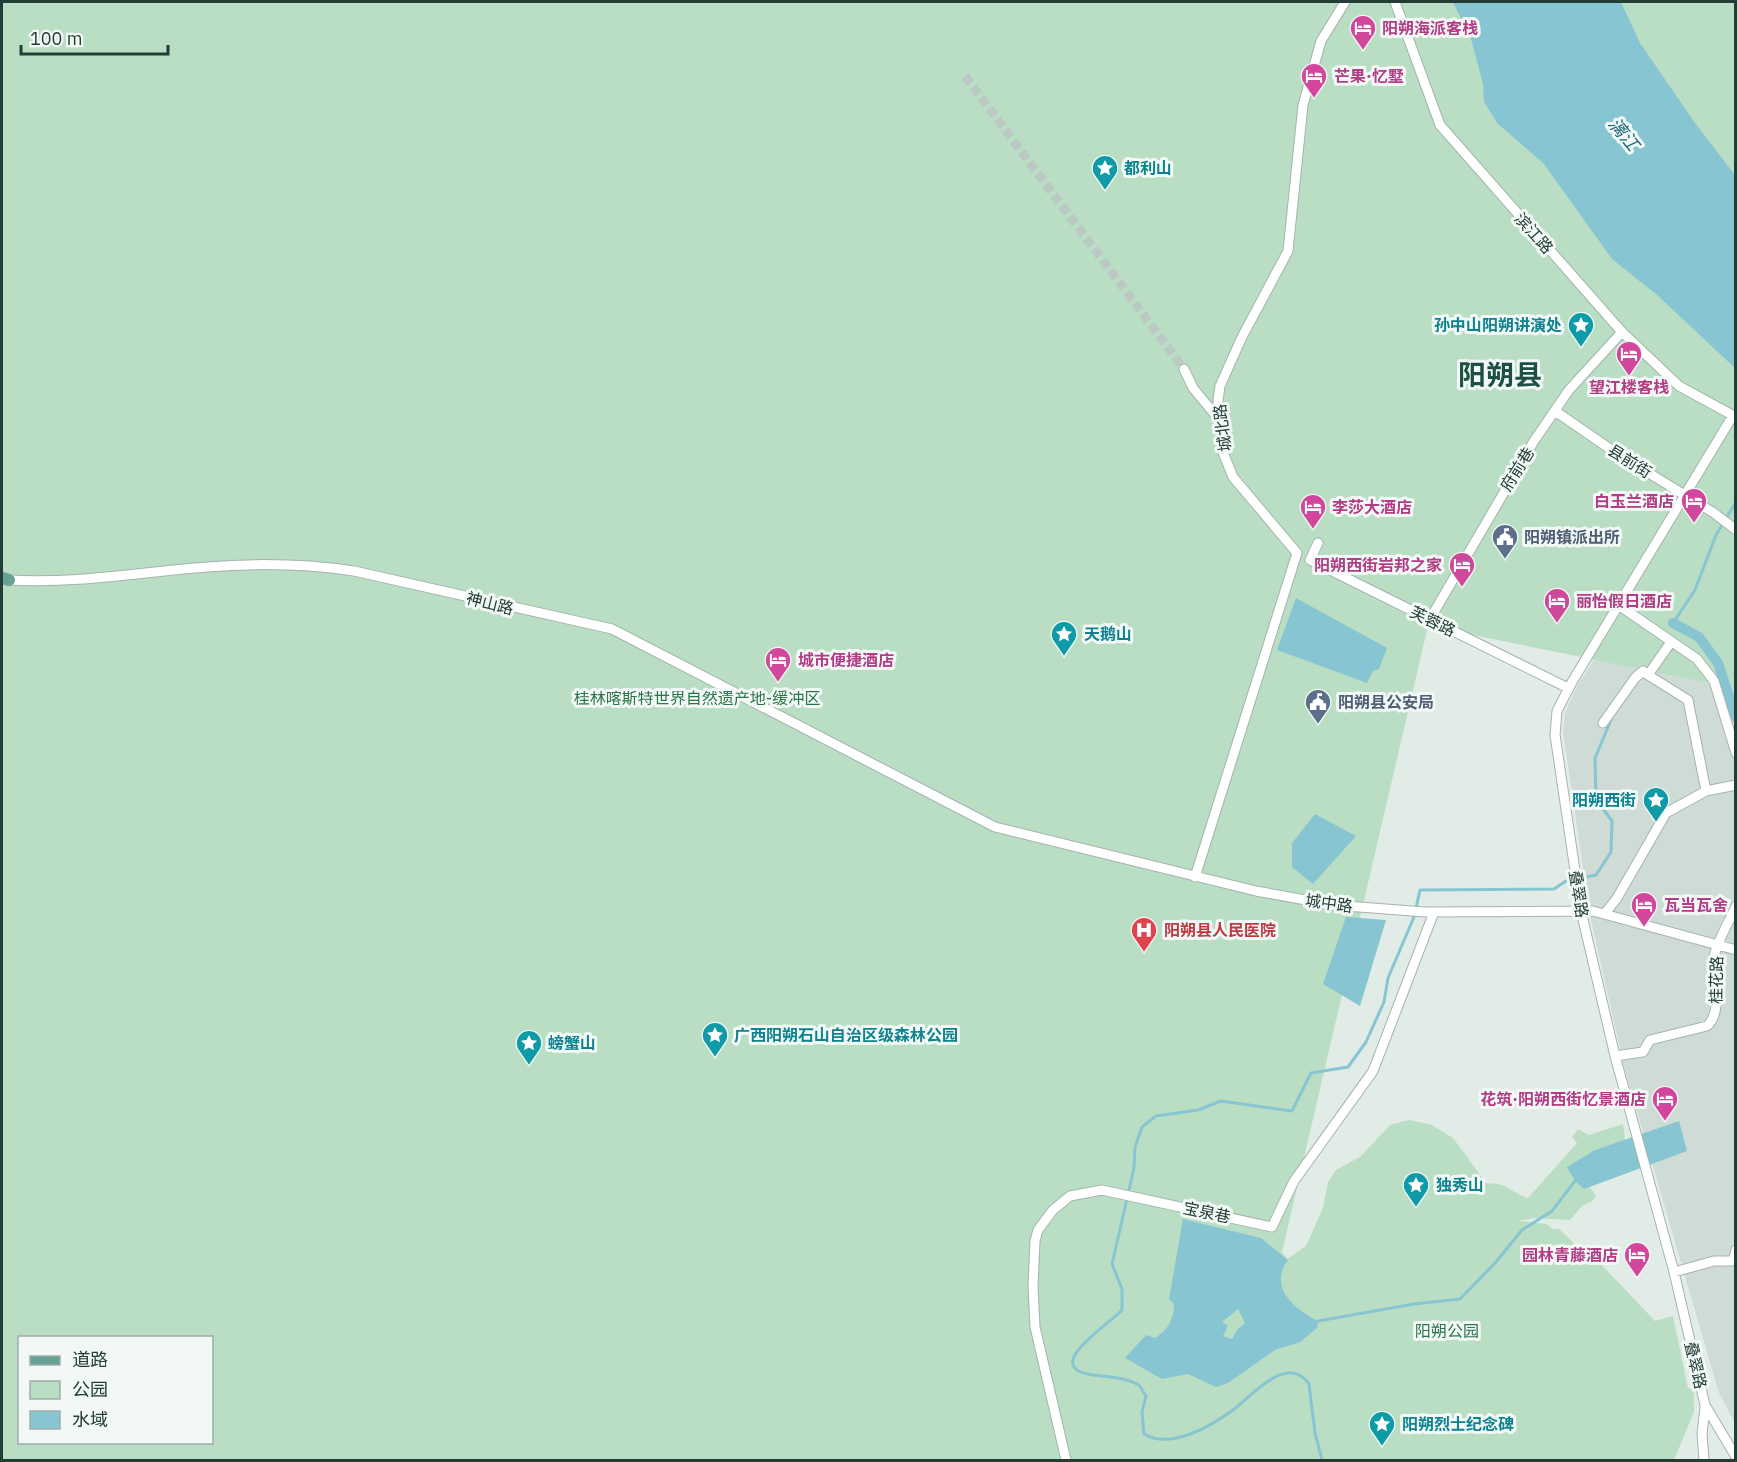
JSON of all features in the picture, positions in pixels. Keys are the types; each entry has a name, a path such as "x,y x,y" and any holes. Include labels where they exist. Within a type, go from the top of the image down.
{"street":[{"name":"城北路","path":"1297,553 1233,477 1222,450 1217,417 1220,386 1288,251 1302,105 1321,41 1345,2"},
{"name":"滨江路","path":"1395,2 1440,125 1622,332 1679,386 1734,417"},
{"name":"府前巷","path":"1430,619 1508,482 1555,411 1580,376 1622,332"},
{"path":"1184,369 1193,388 1217,417"},
{"name":"县前街","path":"1555,411 1613,451 1714,513 1733,528"},
{"path":"1318,543 1310,560 1568,688 1734,417"},
{"name":"叠翠路","path":"1705,1405 1674,1272 1633,1129 1581,911 1555,735 1557,711 1568,688 1734,417"},
{"path":"1195,877 1297,553"},
{"name":"芙蓉路","path":"1297,553 1568,688"},
{"name":"神山路","path":"5,579 57,582 207,567 327,567 612,629 933,795"},
{"path":"1620,606 1696,659 1714,681 1736,753"},
{"path":"1648,675 1670,641"},
{"path":"1603,723 1635,678 1643,671 1688,700 1706,791"},
{"path":"1606,912 1617,898 1666,813 1706,791 1736,784"},
{"name":"城中路","path":"933,795 994,827 1195,877 1333,905 1430,912 1606,912 1736,950"},
{"name":"桂花路","path":"1615,1056 1643,1052 1650,1040 1707,1026 1712,1022 1716,1009 1714,959 1736,906"},
{"name":"宝泉巷","path":"1066,1461 1040,1355 1033,1286 1038,1230 1053,1210 1070,1196 1102,1190 1272,1227 1294,1181 1373,1071 1430,912"},
{"path":"1674,1272 1714,1261 1735,1261 1736,1250"},
{"path":"1705,1405 1736,1457"},
{"path":"1704,1461 1702,1434 1705,1405"}],"shaded area":[{"name":"阳朔西街","path":"1735,416 1735,945 1720,940 1708,1021 1649,1037 1642,1050 1621,1053 1590,915 1563,732 1565,713 1576,688 1634,596"},
{"path":"1721,948 1735,953 1735,1423 1719,1393 1622,1060 1645,1054 1651,1044 1709,1028 1717,956"}],"green space":[{"name":"桂林喀斯特世界自然遗产地-缓冲区","path":"2,2 1735,2 1735,688 1428,626 1282,1252 1287,1259 1306,1246 1323,1208 1328,1182 1336,1170 1360,1157 1390,1125 1409,1120 1432,1125 1453,1138 1487,1184 1499,1184 1528,1198 1577,1143 1572,1137 1578,1129 1589,1135 1623,1124 1625,1140 1595,1150 1583,1189 1590,1187 1596,1196 1592,1201 1582,1206 1570,1220 1534,1218 1519,1221 1547,1224 1552,1229 1559,1229 1581,1250 1597,1260 1655,1321 1673,1316 1688,1388 1694,1389 1694,1412 1674,1460 2,1460"}],"water":[{"name":"漓江","path":"1453,2 1621,2 1640,43 1695,123 1735,175 1735,368 1657,295 1612,259 1544,164 1498,124 1484,102 1483,84 1471,39"},
{"path":"1296,598 1387,648 1379,669 1373,671 1367,683 1277,650"},
{"path":"1315,814 1356,836 1313,884 1292,867 1292,843"},
{"path":"1346,917 1386,920 1360,1006 1323,984"},
{"path":"1679,1121 1687,1151 1584,1189 1575,1181 1567,1167 1595,1150"},
{"path":"1183,1219 1261,1238 1288,1260 1281,1279 1282,1288 1293,1304 1318,1321 1317,1328 1300,1342 1275,1350 1228,1383 1216,1387 1188,1374 1162,1379 1125,1358 1146,1335 1155,1338 1167,1328 1174,1309 1174,1304 1169,1299","holes":["1238,1309 1245,1323 1232,1339 1223,1336 1228,1326 1222,1322"]}],"waterway":[{"path":"1673,623 1695,590 1716,535 1736,502"},
{"path":"1673,623 1699,637 1718,663 1736,717"},
{"path":"1322,1460 1315,1433 1309,1384 1300,1375 1290,1373 1280,1375 1270,1380 1214,1423 1190,1434 1166,1439 1144,1434 1142,1412 1146,1396 1139,1385 1122,1379 1078,1371 1073,1364 1075,1355 1083,1345 1122,1310 1122,1289 1112,1264 1134,1168 1135,1147 1142,1127 1156,1116 1198,1110 1221,1101 1292,1111 1311,1073 1348,1067 1366,1042 1384,1002 1388,978 1414,917 1420,890 1554,889 1566,881 1596,875 1611,852 1612,821 1596,799 1595,758 1613,715"},
{"path":"1318,1321 1414,1304 1460,1299 1496,1262 1522,1230 1552,1211 1575,1181"}],"tunnel":[{"path":"965,76 1184,369"}],"place":[{"name":"阳朔海派客栈","path":"1363,51"},
{"name":"芒果·忆墅","path":"1314,99"},
{"name":"都利山","path":"1105,191"},
{"name":"孙中山阳朔讲演处","path":"1581,348"},
{"name":"望江楼客栈","path":"1629,377"},
{"name":"白玉兰酒店","path":"1694,524"},
{"name":"李莎大酒店","path":"1313,530"},
{"name":"阳朔镇派出所","path":"1505,560"},
{"name":"阳朔西街岩邦之家","path":"1462,588"},
{"name":"丽怡假日酒店","path":"1557,624"},
{"name":"天鹅山","path":"1064,657"},
{"name":"城市便捷酒店","path":"778,683"},
{"name":"阳朔县公安局","path":"1318,725"},
{"name":"阳朔西街","path":"1656,823"},
{"name":"瓦当瓦舍","path":"1644,928"},
{"name":"阳朔县人民医院","path":"1144,953"},
{"name":"广西阳朔石山自治区级森林公园","path":"715,1058"},
{"name":"螃蟹山","path":"529,1066"},
{"name":"花筑·阳朔西街忆景酒店","path":"1665,1122"},
{"name":"独秀山","path":"1416,1208"},
{"name":"园林青藤酒店","path":"1637,1278"},
{"name":"阳朔烈士纪念碑","path":"1382,1447"}],"district":[{"name":"阳朔县","path":"1500,374"}],"park label":[{"name":"阳朔公园","path":"1447,1331"}]}
